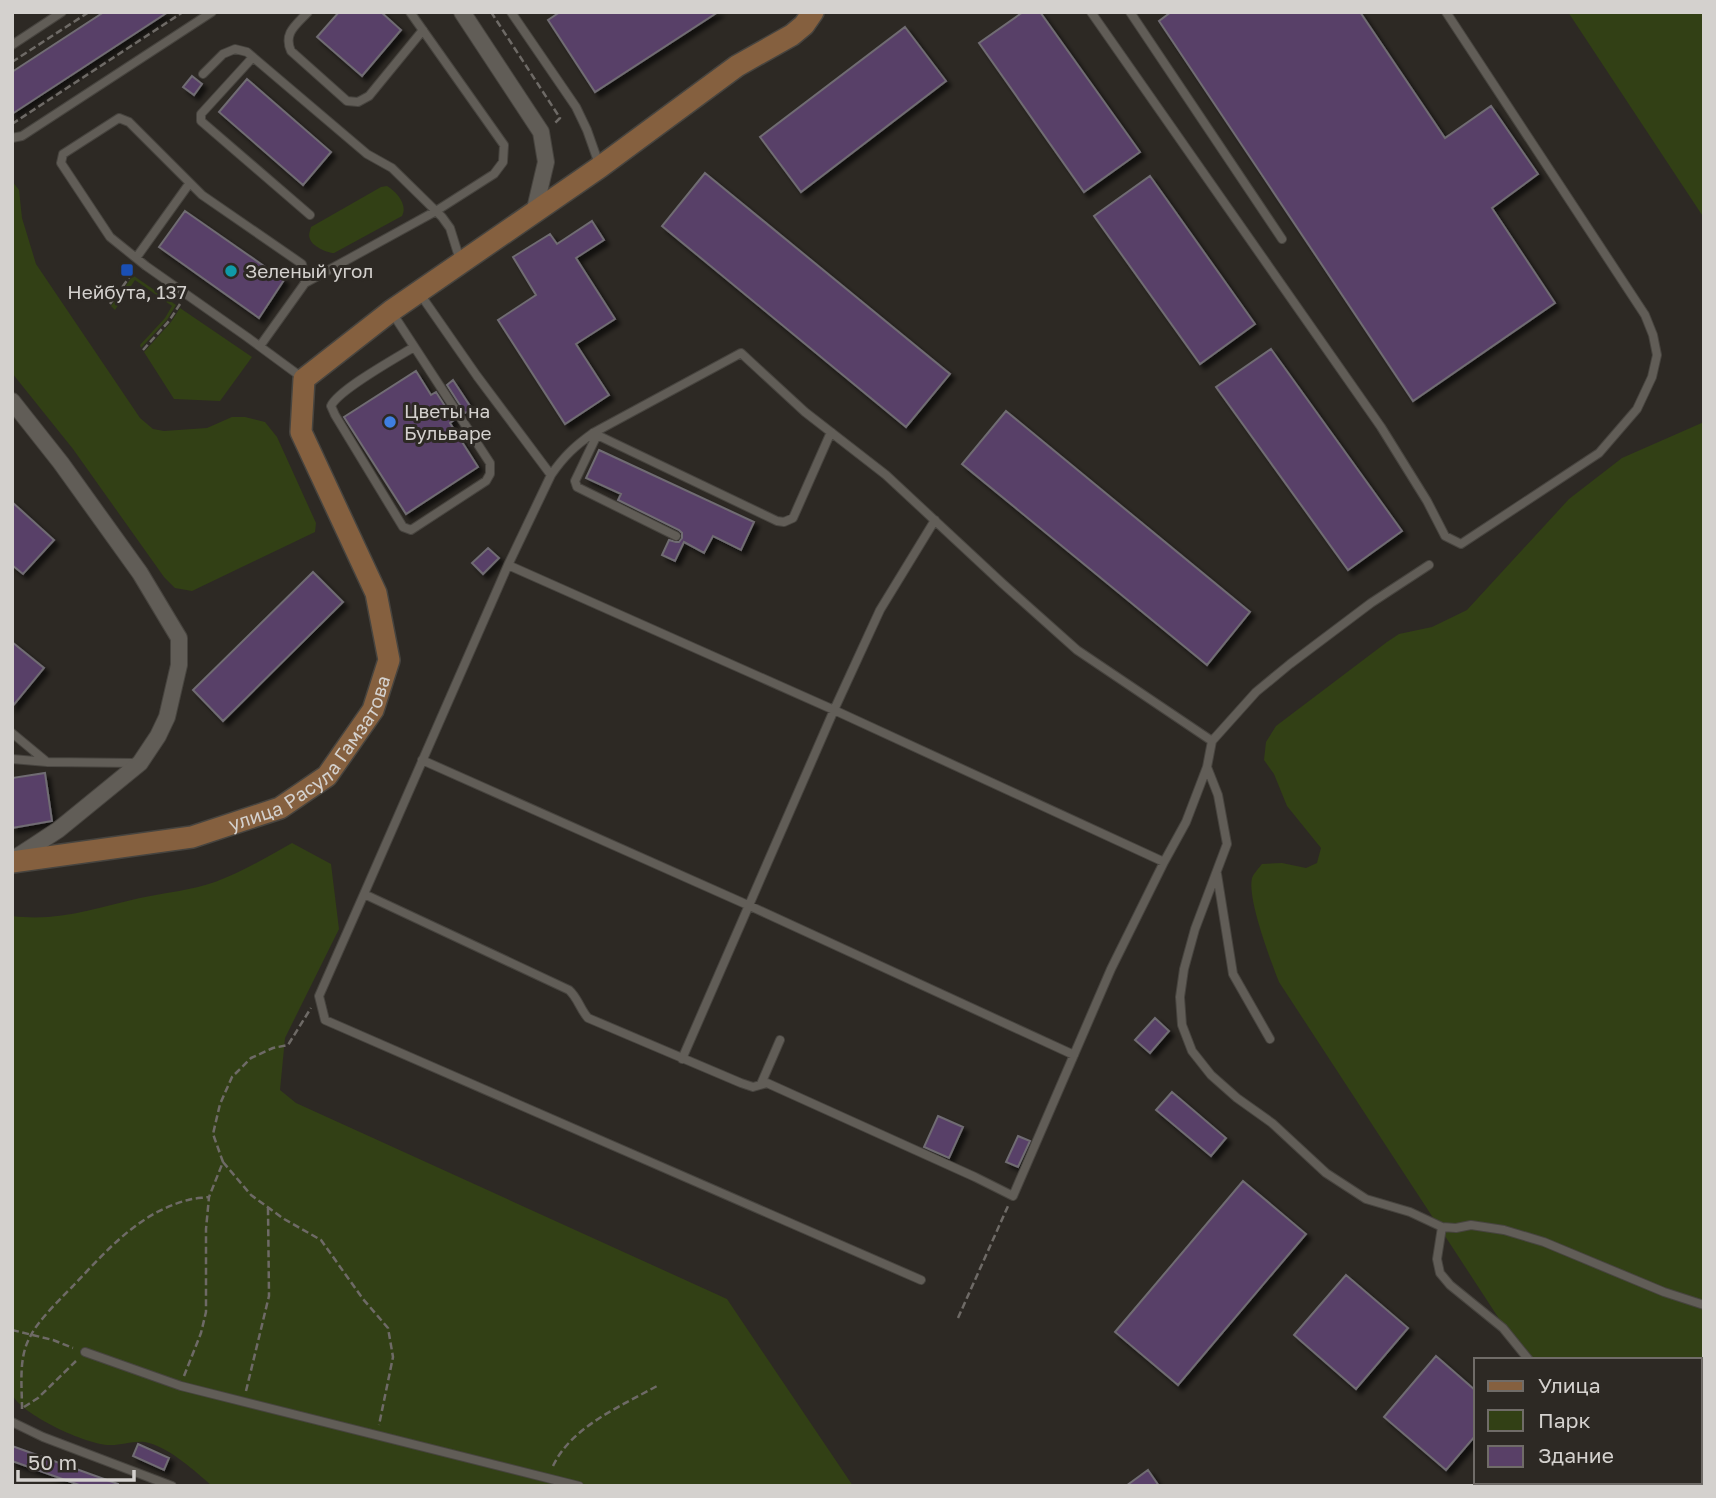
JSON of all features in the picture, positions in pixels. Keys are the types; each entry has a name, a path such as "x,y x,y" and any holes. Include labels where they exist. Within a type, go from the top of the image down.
{"main road":[{"path":"304,379 418,291 600,167 737,66 792,35 813,12"},
{"name":"улица Расула Гамзатова","path":"12,861 192,837 280,808 327,776 373,710 389,660 376,593 301,432 304,379"}],"street":[{"path":"462,12 541,132 546,162 534,213"},
{"path":"12,401 61,463 140,573 178,638 179,666 167,717 140,764 58,830 12,861"}],"lane":[{"path":"12,45 62,12"},
{"path":"12,138 22,136 212,12"},
{"path":"308,12 289,33 287,43 291,51 347,100 358,102 369,96 423,30"},
{"path":"260,346 305,283 436,211 494,174 503,162 504,145 410,12"},
{"path":"512,12 576,107 600,167"},
{"path":"1091,12 1381,427 1427,501 1445,536 1461,544 1598,453 1637,409 1652,377 1657,355 1645,315 1446,12"},
{"path":"1130,12 1282,239"},
{"path":"203,74 222,54 235,49 247,52 367,154 393,168 450,228 460,262"},
{"path":"253,57 201,114 201,121 310,215"},
{"path":"304,379 110,237 61,163 63,154 119,118 129,122 202,195 302,264 305,283"},
{"path":"136,258 189,184"},
{"path":"418,291 551,475"},
{"path":"391,311 490,463 490,474 486,481 411,530 403,527 331,406 335,399 354,385 414,347"},
{"path":"921,1280 325,1020 319,996 508,565 551,475 571,449 741,353 805,412 887,475 1077,650 1212,741"},
{"path":"595,434 784,522 793,518 831,432"},
{"path":"595,434 575,481 577,487 676,536"},
{"path":"682,1059 880,610 935,520"},
{"path":"508,565 834,710 1164,862"},
{"path":"364,894 569,990 588,1018 740,1083 753,1087 767,1083 1013,1196 1111,969 1186,822 1207,767 1212,741 1256,692 1290,664 1371,603 1429,565"},
{"path":"12,733 47,762"},
{"path":"12,759 140,764"},
{"path":"422,760 750,906 1074,1055"},
{"path":"1207,767 1218,795 1227,844 1195,929 1184,969 1180,997 1182,1026 1192,1051 1211,1075 1326,1172 1366,1199 1410,1212 1442,1227 1471,1226 1504,1230 1544,1242 1664,1292 1704,1305"},
{"path":"1216,871 1233,974 1270,1039"},
{"path":"761,1084 780,1040"},
{"path":"1442,1227 1437,1259 1440,1273 1503,1328 1527,1358"},
{"path":"85,1352 181,1386 579,1486"},
{"path":"12,1422 43,1437 172,1486"}],"path":[{"path":"12,62 89,12"},
{"path":"12,124 184,12"},
{"path":"491,12 560,118 549,128"},
{"path":"110,304 131,275 138,274"},
{"path":"143,350 180,304"},
{"path":"319,996 289,1045 273,1048 251,1058 232,1077 220,1104 213,1134 223,1162 251,1195 284,1219 321,1240 363,1299 388,1328 393,1357 377,1435"},
{"path":"181,1386 206,1312 206,1229 209,1197 223,1162"},
{"path":"958,1318 1013,1196"},
{"path":"12,1330 31,1334 53,1340 85,1352 38,1398 22,1409 23,1355 31,1334 62,1298 130,1229 166,1208 189,1199 209,1197"},
{"path":"243,1401 269,1296 268,1206"},
{"path":"548,1478 556,1459 574,1436 657,1386"}],"green space":[{"path":"1568,12 1704,12 1704,218"},
{"path":"12,181 19,190 22,218 36,264 140,418 153,429 164,431 207,428 232,417 265,422 277,437 316,523 315,532 192,591 175,588 164,577 73,449 12,373"},
{"path":"387,186 400,199 404,208 402,216 334,253 320,249 311,242 311,227"},
{"path":"134,276 176,305 167,320 141,348 140,345 165,318 172,306 135,280 115,310 111,306"},
{"path":"180,308 252,357 220,401 174,399 144,352"},
{"path":"1704,422 1702,1398 1702,1358 1525,1358 1279,982 1261,930 1251,888 1252,878 1262,864 1282,863 1306,868 1317,863 1321,848 1287,806 1274,774 1264,760 1266,742 1276,726 1399,634 1432,627 1467,610 1569,499 1622,458"},
{"path":"292,843 331,864 339,929 285,1038 280,1090 296,1103 727,1299 853,1486 212,1486 182,1461 157,1446 145,1442 101,1444 72,1435 41,1420 18,1402 12,1394 12,916 62,916 206,885 245,869"},
{"path":"1590,1484 1674,1484 1674,1486"}],"building":[{"path":"104,12 168,12 12,114 12,72"},
{"path":"339,12 381,12 401,30 362,76 317,37"},
{"path":"560,12 718,12 595,92 548,20"},
{"path":"1023,12 1040,12 1140,152 1084,192 979,43"},
{"path":"1171,12 1360,12 1445,138 1491,106 1538,174 1492,208 1555,303 1413,401 1159,21"},
{"path":"905,27 946,81 801,192 760,137"},
{"path":"192,76 202,84 194,95 183,87"},
{"path":"247,79 331,152 303,185 219,112"},
{"path":"705,173 950,374 906,427 662,226"},
{"path":"1150,176 1255,324 1200,364 1094,216"},
{"name":"Зеленый угол","path":"185,211 284,280 259,318 159,247"},
{"path":"592,221 604,240 576,258 615,319 576,344 609,395 565,424 498,320 536,295 513,257 550,234 557,244"},
{"path":"1271,349 1402,531 1348,570 1216,387"},
{"path":"416,371 431,395 436,392 454,420 450,423 478,467 406,514 344,417"},
{"path":"453,380 472,409 465,413 447,385"},
{"path":"1006,411 1250,612 1207,665 962,464"},
{"path":"599,450 754,522 741,550 713,536 704,553 684,542 675,561 662,555 669,540 679,542 682,533 618,500 621,494 586,478"},
{"path":"12,502 54,540 23,574 12,565"},
{"path":"488,548 499,558 483,574 472,563"},
{"path":"313,572 343,602 223,721 193,690"},
{"path":"12,642 44,668 12,707"},
{"path":"45,773 52,821 12,828 12,778"},
{"path":"1155,1018 1169,1031 1150,1053 1135,1040"},
{"path":"1172,1092 1226,1138 1211,1156 1156,1110"},
{"path":"938,1116 963,1127 949,1158 924,1147"},
{"path":"1018,1136 1030,1141 1018,1167 1006,1162"},
{"path":"1243,1181 1306,1234 1178,1385 1115,1332"},
{"path":"1346,1275 1408,1328 1356,1389 1294,1335"},
{"path":"1436,1356 1474,1389 1474,1437 1446,1470 1384,1417"},
{"path":"138,1444 169,1458 164,1470 133,1456"},
{"path":"12,1446 118,1486 82,1486 12,1461"},
{"path":"1148,1470 1159,1486 1126,1486"}],"place":[{"name":"Нейбута, 137","path":"127,270"},
{"name":"Зеленый угол","path":"231,271"},
{"name":"Цветы на Бульваре","path":"390,422"}]}
